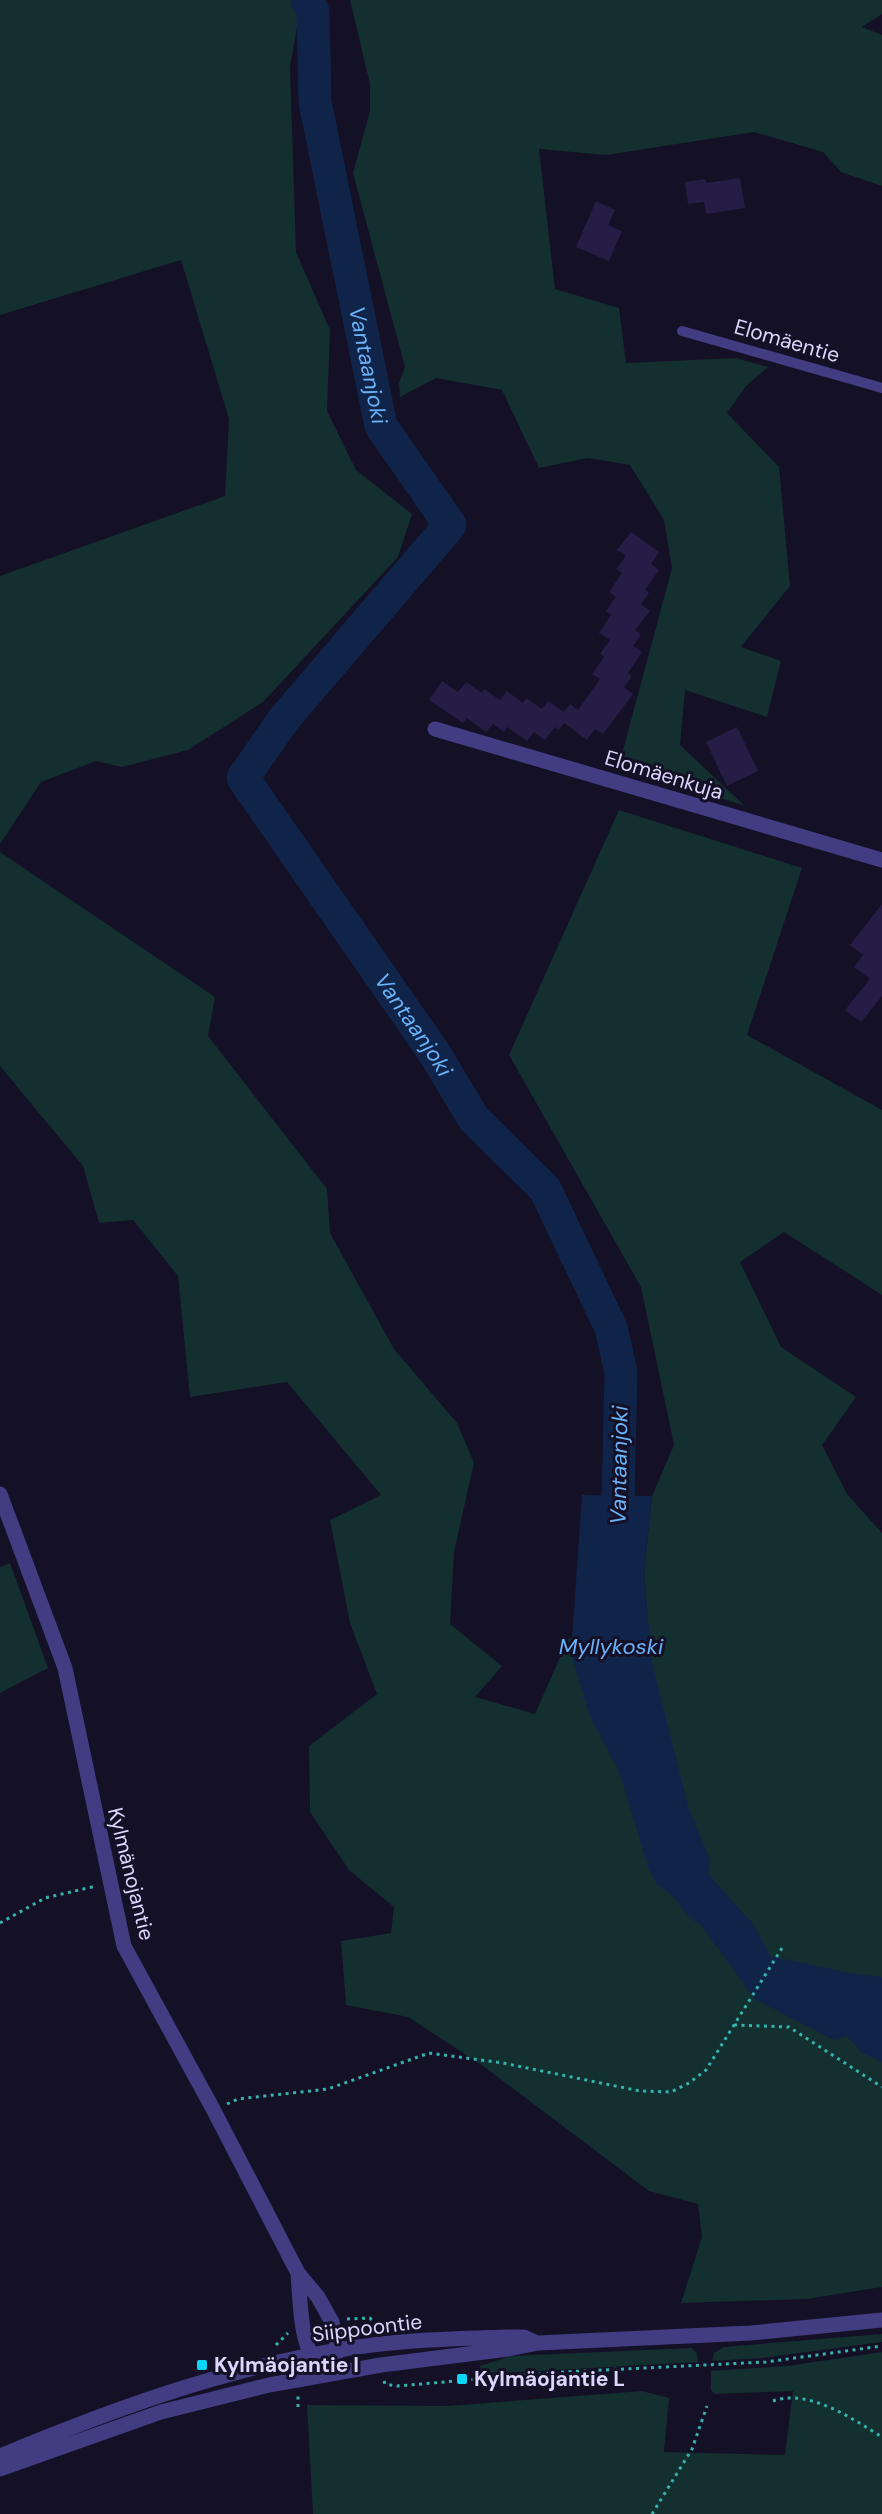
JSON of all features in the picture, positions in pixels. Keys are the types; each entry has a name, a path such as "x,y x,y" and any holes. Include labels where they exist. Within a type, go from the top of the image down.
{"street":[{"name":"Elomäenkuja","path":"435,729 882,860"},
{"name":"Kylmänojantie","path":"0,1494 65,1668 124,1946 213,2109 298,2273 318,2297 327,2314 338,2350"},
{"name":"Kylmänojantie","path":"298,2273 303,2327 310,2356"},
{"name":"Siippoontie","path":"0,2469 161,2412 328,2373 448,2355 516,2348 538,2343 751,2333 882,2320"},
{"name":"Siippoontie","path":"0,2456 167,2391 261,2365 379,2344 507,2337 524,2337 538,2343"},
{"path":"310,2356 328,2373 338,2350"}],"lane":[{"name":"Elomäentie","path":"682,331 882,388"}],"path":[{"path":"0,1923 45,1898 109,1883"},
{"path":"213,2109 238,2099 328,2089 429,2053 503,2063 640,2091 671,2092 689,2083 706,2070 782,1948"},
{"path":"734,2025 789,2027 882,2087"},
{"path":"704,2366 766,2362 882,2346"},
{"path":"773,2401 786,2396 820,2404 882,2437"},
{"path":"652,2514 692,2449 707,2406"}],"green space":[{"path":"0,0 292,0 299,16 290,67 296,252 330,330 327,411 356,470 412,514 398,557 263,702 188,750 122,767 96,761 41,782 0,844 0,576 225,496 229,419 181,260 0,315"},
{"path":"350,0 882,0 882,14 862,27 882,35 882,186 841,172 823,152 754,132 606,155 539,149 555,289 619,308 626,363 736,358 768,367 746,386 727,413 779,467 790,586 741,647 781,661 767,717 685,690 680,745 745,806 619,765 672,568 664,520 630,465 588,458 539,468 502,390 436,378 400,397 399,383 405,367 353,173 370,111 370,84"},
{"path":"619,810 802,868 747,1035 882,1110 882,1295 784,1232 740,1262 781,1347 856,1397 822,1445 847,1494 882,1533 882,2287 806,2299 681,2303 702,2237 698,2204 649,2191 483,2066 408,2017 346,2005 341,1941 391,1933 394,1907 349,1870 310,1812 309,1746 377,1694 350,1623 330,1520 381,1495 287,1382 190,1397 178,1276 133,1220 99,1223 83,1166 0,1066 0,852 215,997 208,1036 327,1189 330,1233 394,1349 457,1423 474,1463 454,1552 450,1624 502,1666 475,1697 535,1714 568,1639 647,1606 644,1574 652,1496 674,1445 641,1287 509,1055"},
{"path":"10,1563 48,1668 0,1693 0,1567"},
{"path":"882,2334 882,2342 762,2358 712,2361 714,2353 724,2347"},
{"path":"692,2348 697,2353 698,2362 485,2374 481,2372 480,2366 511,2356"},
{"path":"882,2352 882,2514 313,2514 307,2405 448,2406 642,2391 669,2398 664,2452 785,2455 793,2391 715,2394 711,2390 711,2371 787,2366"}],"water":[{"name":"Myllykoski","path":"582,1495 652,1496 644,1574 652,1663 688,1806 710,1860 708,1874 753,1924 770,1956 850,1973 882,1977 882,2062 861,2052 847,2036 834,2040 755,1999 700,1924 689,1916 665,1889 658,1886 649,1870 619,1771 591,1719 571,1654"}],"building":[{"path":"740,178 745,208 706,214 704,202 688,204 685,182 705,179 706,183"},
{"path":"596,201 615,210 608,225 622,231 609,261 576,247"},
{"path":"631,532 659,552 651,564 659,570 645,590 649,593 641,604 650,611 635,630 641,635 633,646 642,652 628,673 632,676 624,687 633,694 603,734 595,729 587,740 564,723 559,730 555,727 545,740 534,732 527,741 507,727 504,732 493,724 486,732 467,718 463,723 429,700 442,681 458,692 466,682 482,693 484,689 500,700 507,691 523,703 526,698 542,709 548,701 564,712 570,704 578,710 600,679 592,674 604,657 600,654 610,640 599,633 611,615 606,611 616,597 609,592 622,573 616,569 626,556 617,550"},
{"path":"737,727 758,771 727,786 706,742"},
{"path":"882,904 882,996 861,1022 845,1010 870,979 854,967 863,955 850,945"}],"waterway":[{"name":"Vantaanjoki","path":"307,0 313,12 315,102 381,426 450,525 284,719 243,778 435,1054 474,1119 545,1189 611,1328 621,1372 617,1541"}],"place":[{"name":"Kylmäojantie I","path":"202,2365"},
{"name":"Kylmäojantie L","path":"462,2379"}]}
